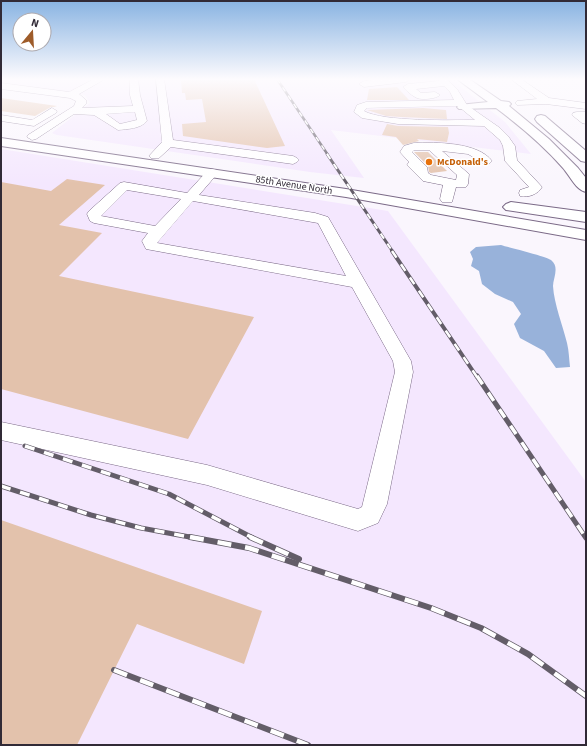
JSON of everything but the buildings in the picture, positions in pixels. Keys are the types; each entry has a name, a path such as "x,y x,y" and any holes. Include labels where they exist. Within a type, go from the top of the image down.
{"main road":[{"path":"511,114 550,146 577,175 586,188"},
{"path":"533,114 586,158"},
{"name":"85th Avenue North","path":"1,133 32,137 586,235"},
{"name":"85th Avenue North","path":"1,142 151,159"},
{"name":"85th Avenue North","path":"215,169 586,217"}],"street":[{"path":"1,118 34,123 48,114"},
{"path":"32,137 69,114"},
{"path":"99,114 118,127 138,124 142,121 140,114"},
{"path":"164,114 168,143"},
{"path":"360,114 363,116 377,119 430,123 486,123"},
{"path":"459,114 469,124"},
{"path":"473,114 504,138 509,146 511,161 536,187 534,190 525,193"},
{"path":"586,116 577,115 586,121"},
{"path":"415,142 410,142 405,145 404,150 422,170 422,174"},
{"path":"406,152 406,150 412,147 436,147 474,152 486,161 486,156 475,150 415,142 398,143 397,147 427,178 462,184 463,174 435,150"},
{"path":"151,159 168,143"},
{"path":"168,143 293,160"},
{"path":"215,169 149,241 151,246 358,283"},
{"path":"447,199 450,182"},
{"path":"1,431 207,475 358,520 370,516 375,504 404,372 402,361 323,220 315,217 124,186 94,214 94,218 99,220 159,231"}],"shaded area":[{"path":"76,114 495,114 505,122 531,154 331,130 364,178 310,172 57,135 52,133"},
{"path":"1,149 388,211 586,482 586,745 1,745"}],"water":[{"path":"501,245 542,256 554,263 556,269 553,286 554,293 568,346 570,367 556,368 544,351 520,338 514,324 521,314 513,302 495,294 482,284 479,271 471,266 473,259 470,252 476,247"}],"railway":[{"path":"300,114 328,155"},
{"path":"327,154 393,252"},
{"path":"392,251 477,377"},
{"path":"477,376 586,538"},
{"path":"25,446 169,494 253,538"},
{"path":"1,486 91,515 141,528 195,538"},
{"path":"190,537 249,548 431,608 481,628 528,654 586,696"},
{"path":"250,537 299,559"},
{"path":"114,670 308,745"}],"place":[{"name":"McDonald's","path":"429,162"}]}
